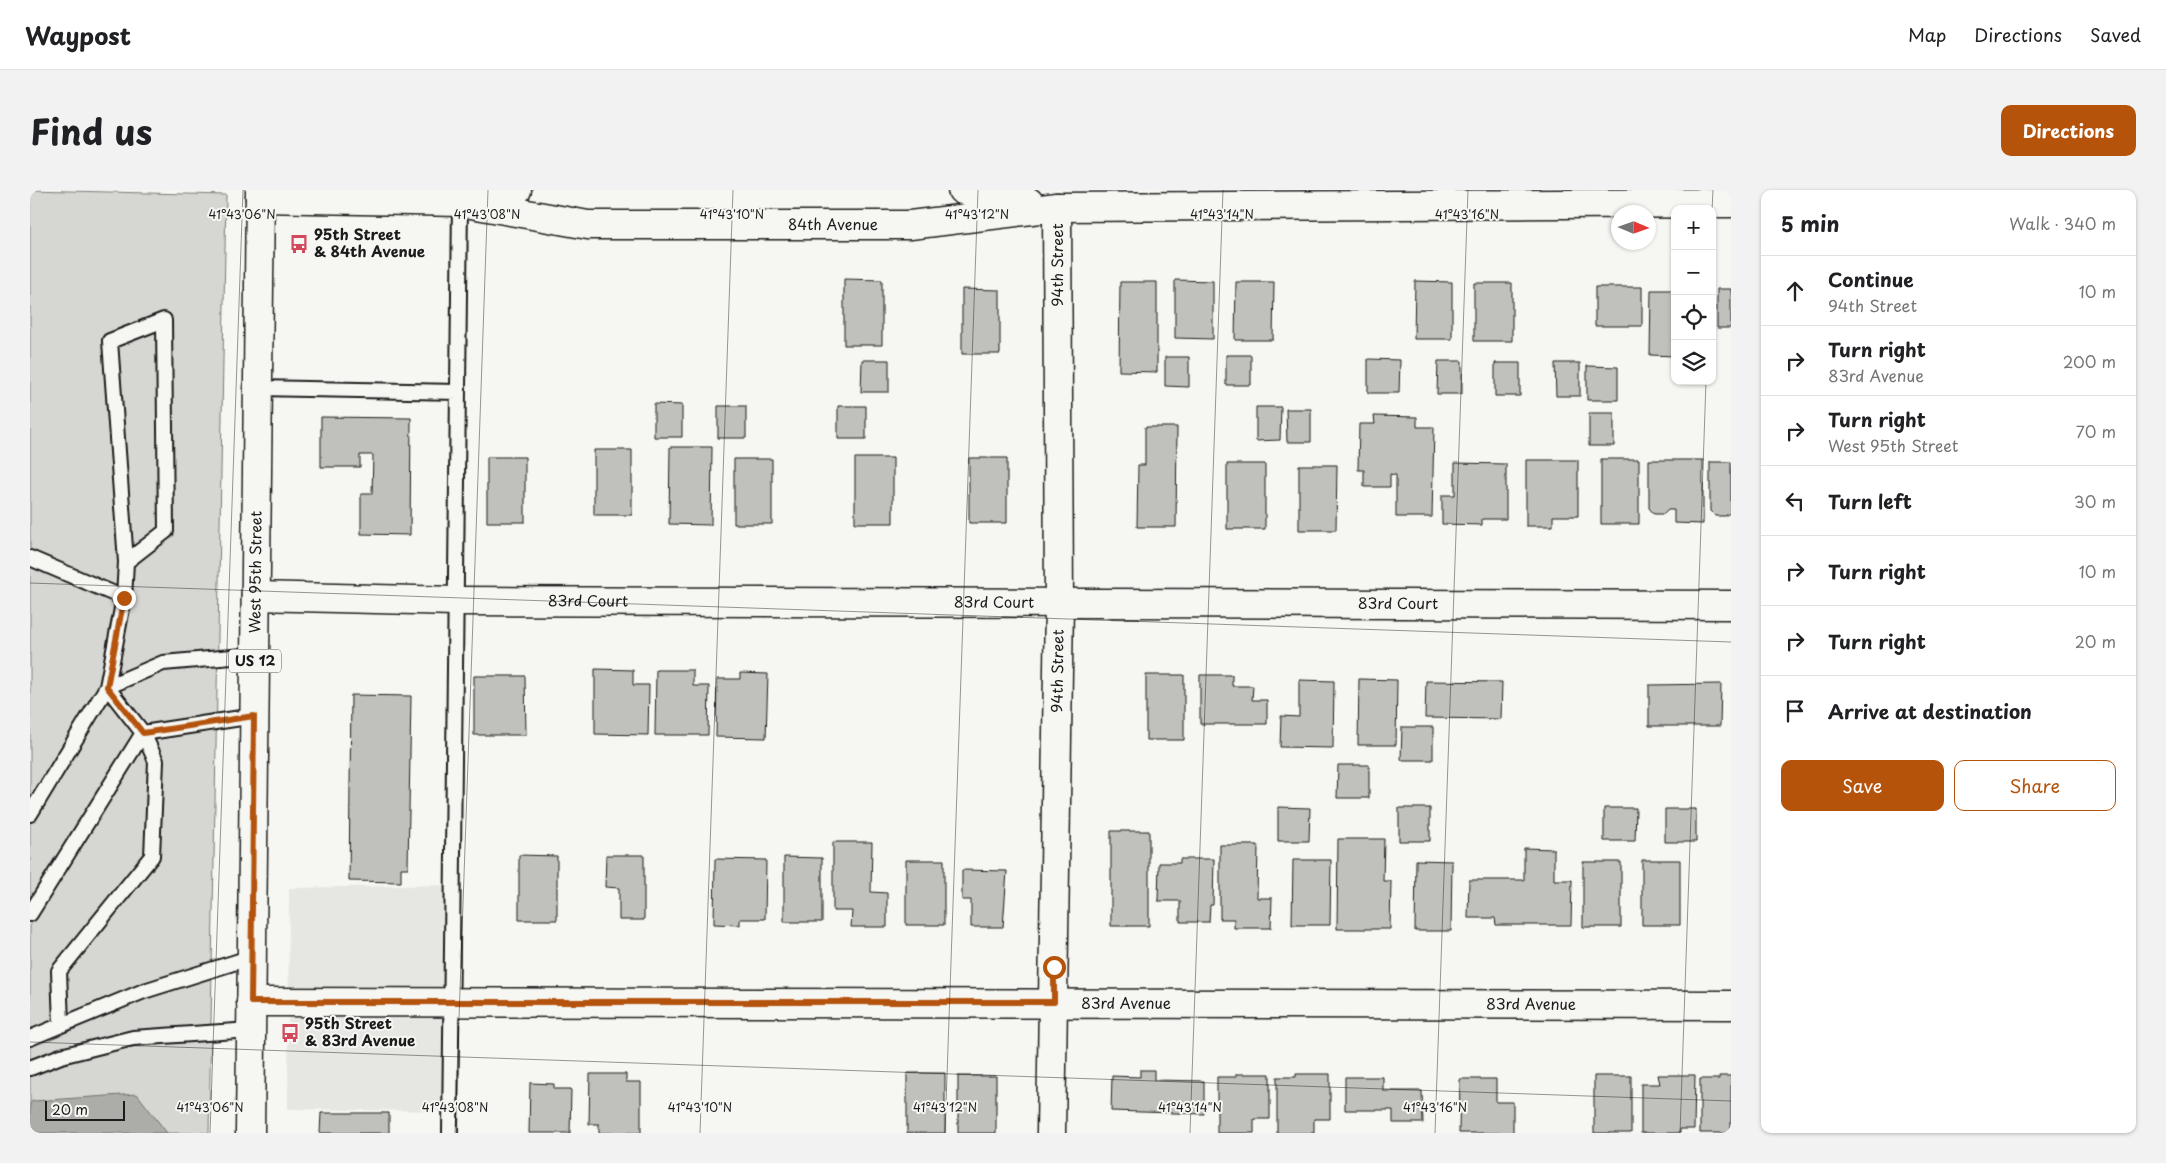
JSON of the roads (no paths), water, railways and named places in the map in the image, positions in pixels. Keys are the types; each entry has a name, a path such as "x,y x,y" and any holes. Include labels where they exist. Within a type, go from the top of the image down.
{"street":[{"name":"84th Avenue","path":"460,202 516,190"},
{"name":"84th Avenue","path":"962,190 1058,207"},
{"name":"84th Avenue","path":"260,194 460,202 588,225 910,225 1058,207 1731,203"},
{"name":"West 95th Street","path":"250,1133 260,194"},
{"name":"94th Street","path":"1051,1133 1059,603 1058,207"},
{"name":"83rd Court","path":"256,596 455,601 1731,605"},
{"name":"83rd Avenue","path":"251,1002 1054,1002 1731,1005"}],"lane":[{"path":"450,1133 460,202"},
{"path":"30,814 107,687 124,598 126,562 110,341 164,320 166,531 126,562"},
{"path":"258,388 458,392"},
{"path":"30,558 124,598"},
{"path":"107,687 163,664 255,656"},
{"path":"61,1024 60,970 152,856 156,761 143,733 107,687"},
{"path":"30,914 143,733 254,716"},
{"path":"30,1038 144,991 252,957"},
{"path":"30,1068 61,1056 133,1038 251,1030"}],"place":[{"name":"95th Street & 84th Avenue","path":"299,244"},
{"name":"95th Street & 83rd Avenue","path":"290,1033"}]}
